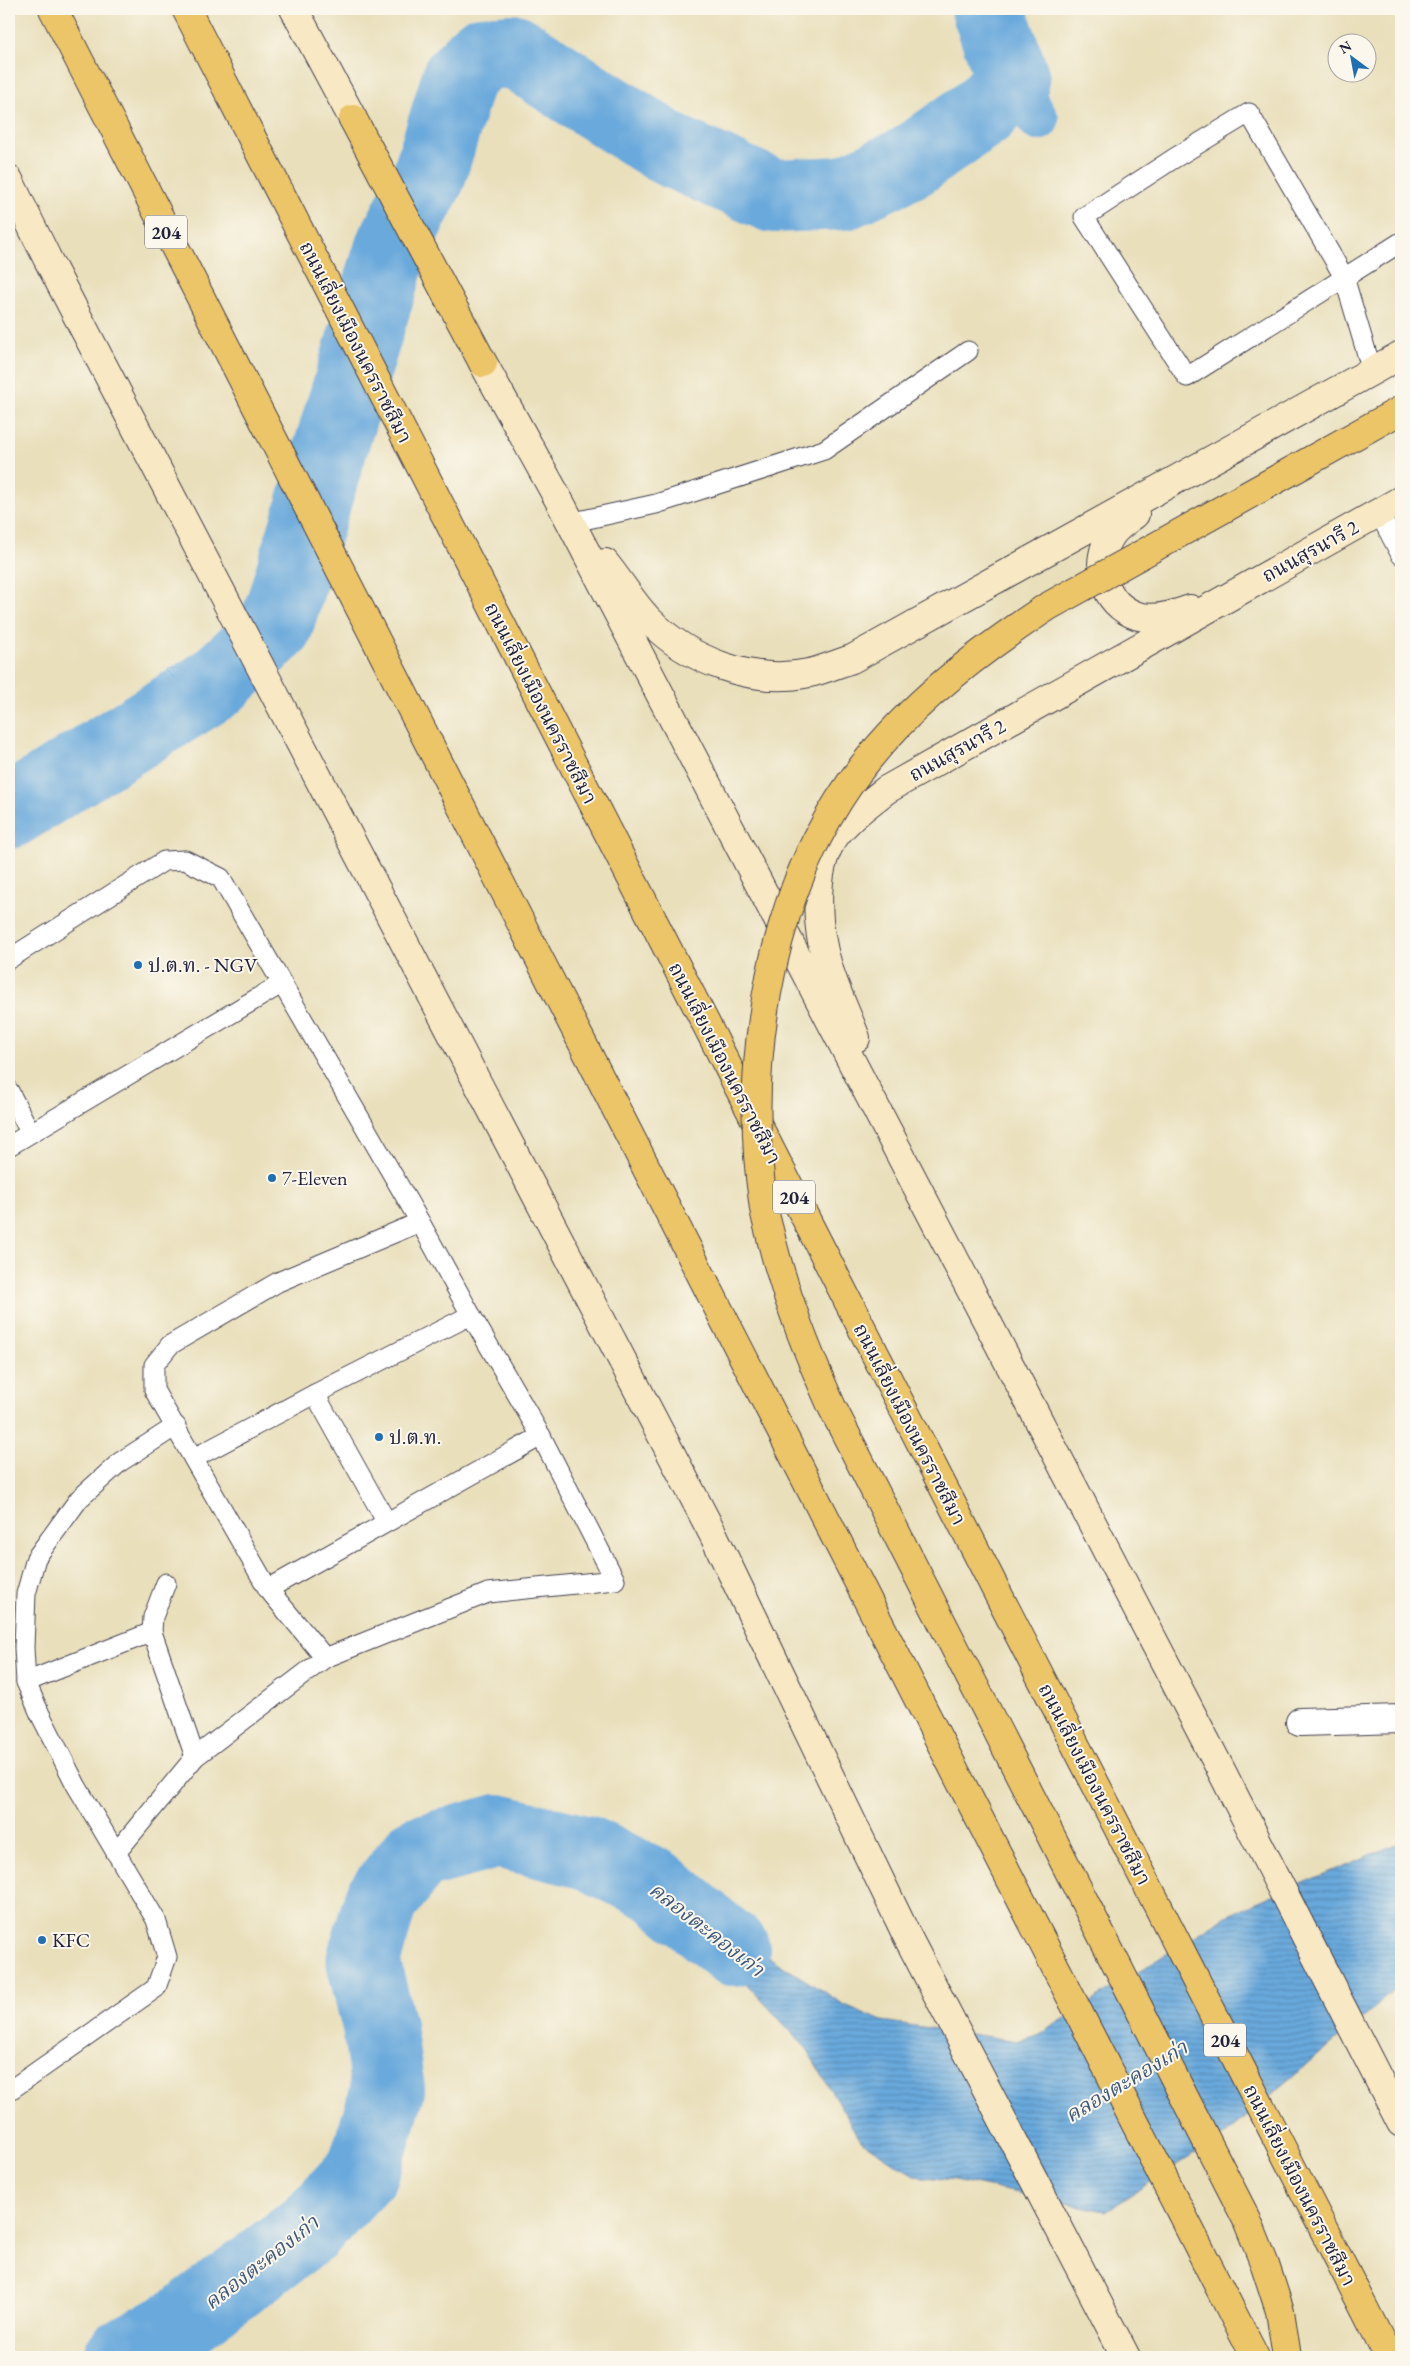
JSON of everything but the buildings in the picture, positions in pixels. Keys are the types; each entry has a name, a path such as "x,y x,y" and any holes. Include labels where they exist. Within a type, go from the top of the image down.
{"highway":[{"name":"204","path":"53,9 1255,2357"},
{"name":"ถนนเลี่ยงเมืองนครราชสีมา","path":"186,9 1389,2357"},
{"path":"353,119 483,363"},
{"path":"1287,2357 1280,2311 1266,2265 1247,2220 832,1407 800,1335 780,1273 763,1203 757,1148 758,1084 762,1030 772,969 800,874 819,834 840,799 868,760 900,723 931,693 966,665 1003,636 1047,607 1401,410"}],"main road":[{"path":"294,9 353,119"},
{"path":"9,180 51,267 713,1534 906,1936 1124,2352"},
{"path":"567,513 649,620 685,649 728,668 762,677 809,673 852,659 1401,354"},
{"path":"483,363 567,513 1222,1772 1398,2117"},
{"path":"1184,475 1113,532 1104,547 1101,564 1103,582 1111,596 1123,608 1138,616 1155,618 1183,612 1248,587"},
{"name":"ถนนสุรนารี 2","path":"910,1175 828,965 821,928 818,895 821,868 832,840 855,814 886,790 1390,506"}],"street":[{"path":"1300,1722 1401,1719"}],"lane":[{"path":"1372,371 1344,277 1249,113 1172,159 1084,217 1187,377 1344,277 1401,242"},
{"path":"567,513 656,504 824,450 968,350"},
{"path":"1390,506 1401,555"},
{"path":"9,959 164,861 185,860 221,878 541,1436 615,1580 488,1593 325,1658 195,1757 116,1853"},
{"path":"9,1146 282,984"},
{"path":"9,1091 30,1132"},
{"path":"325,1658 268,1589 154,1390 154,1365 170,1344 278,1282 420,1222"},
{"path":"194,1458 314,1394 471,1316"},
{"path":"314,1394 386,1521"},
{"path":"9,2091 156,1988 168,1957 156,1920 76,1785 26,1682 24,1648 26,1594 36,1558 79,1499 120,1462 176,1426"},
{"path":"268,1589 386,1521 541,1436"},
{"path":"166,1583 153,1617 152,1632 195,1757"},
{"path":"26,1682 152,1632"}],"water":[{"path":"1401,1842 1401,1985 1223,2136 1105,2211 955,2180 915,2176 861,2141 806,2048 655,1885 843,2004 882,2021 1017,2041 1040,2034 1228,1915"}],"waterway":[{"path":"9,812 215,684 276,627 391,250 429,176 459,77 482,53 514,51 668,149 773,196 844,193 912,161 983,111 1013,79 988,9"},
{"path":"1013,79 1038,120"},
{"name":"คลองตะคองเก่า","path":"120,2357 183,2322 310,2228 363,2171 388,2090 379,2026 363,1961 381,1900 418,1853 498,1831 588,1853 655,1885 733,1949"}],"place":[{"name":"ป.ต.ท. - NGV","path":"138,965"},
{"name":"7-Eleven","path":"272,1178"},
{"name":"ป.ต.ท.","path":"379,1437"},
{"name":"KFC","path":"42,1940"}]}
